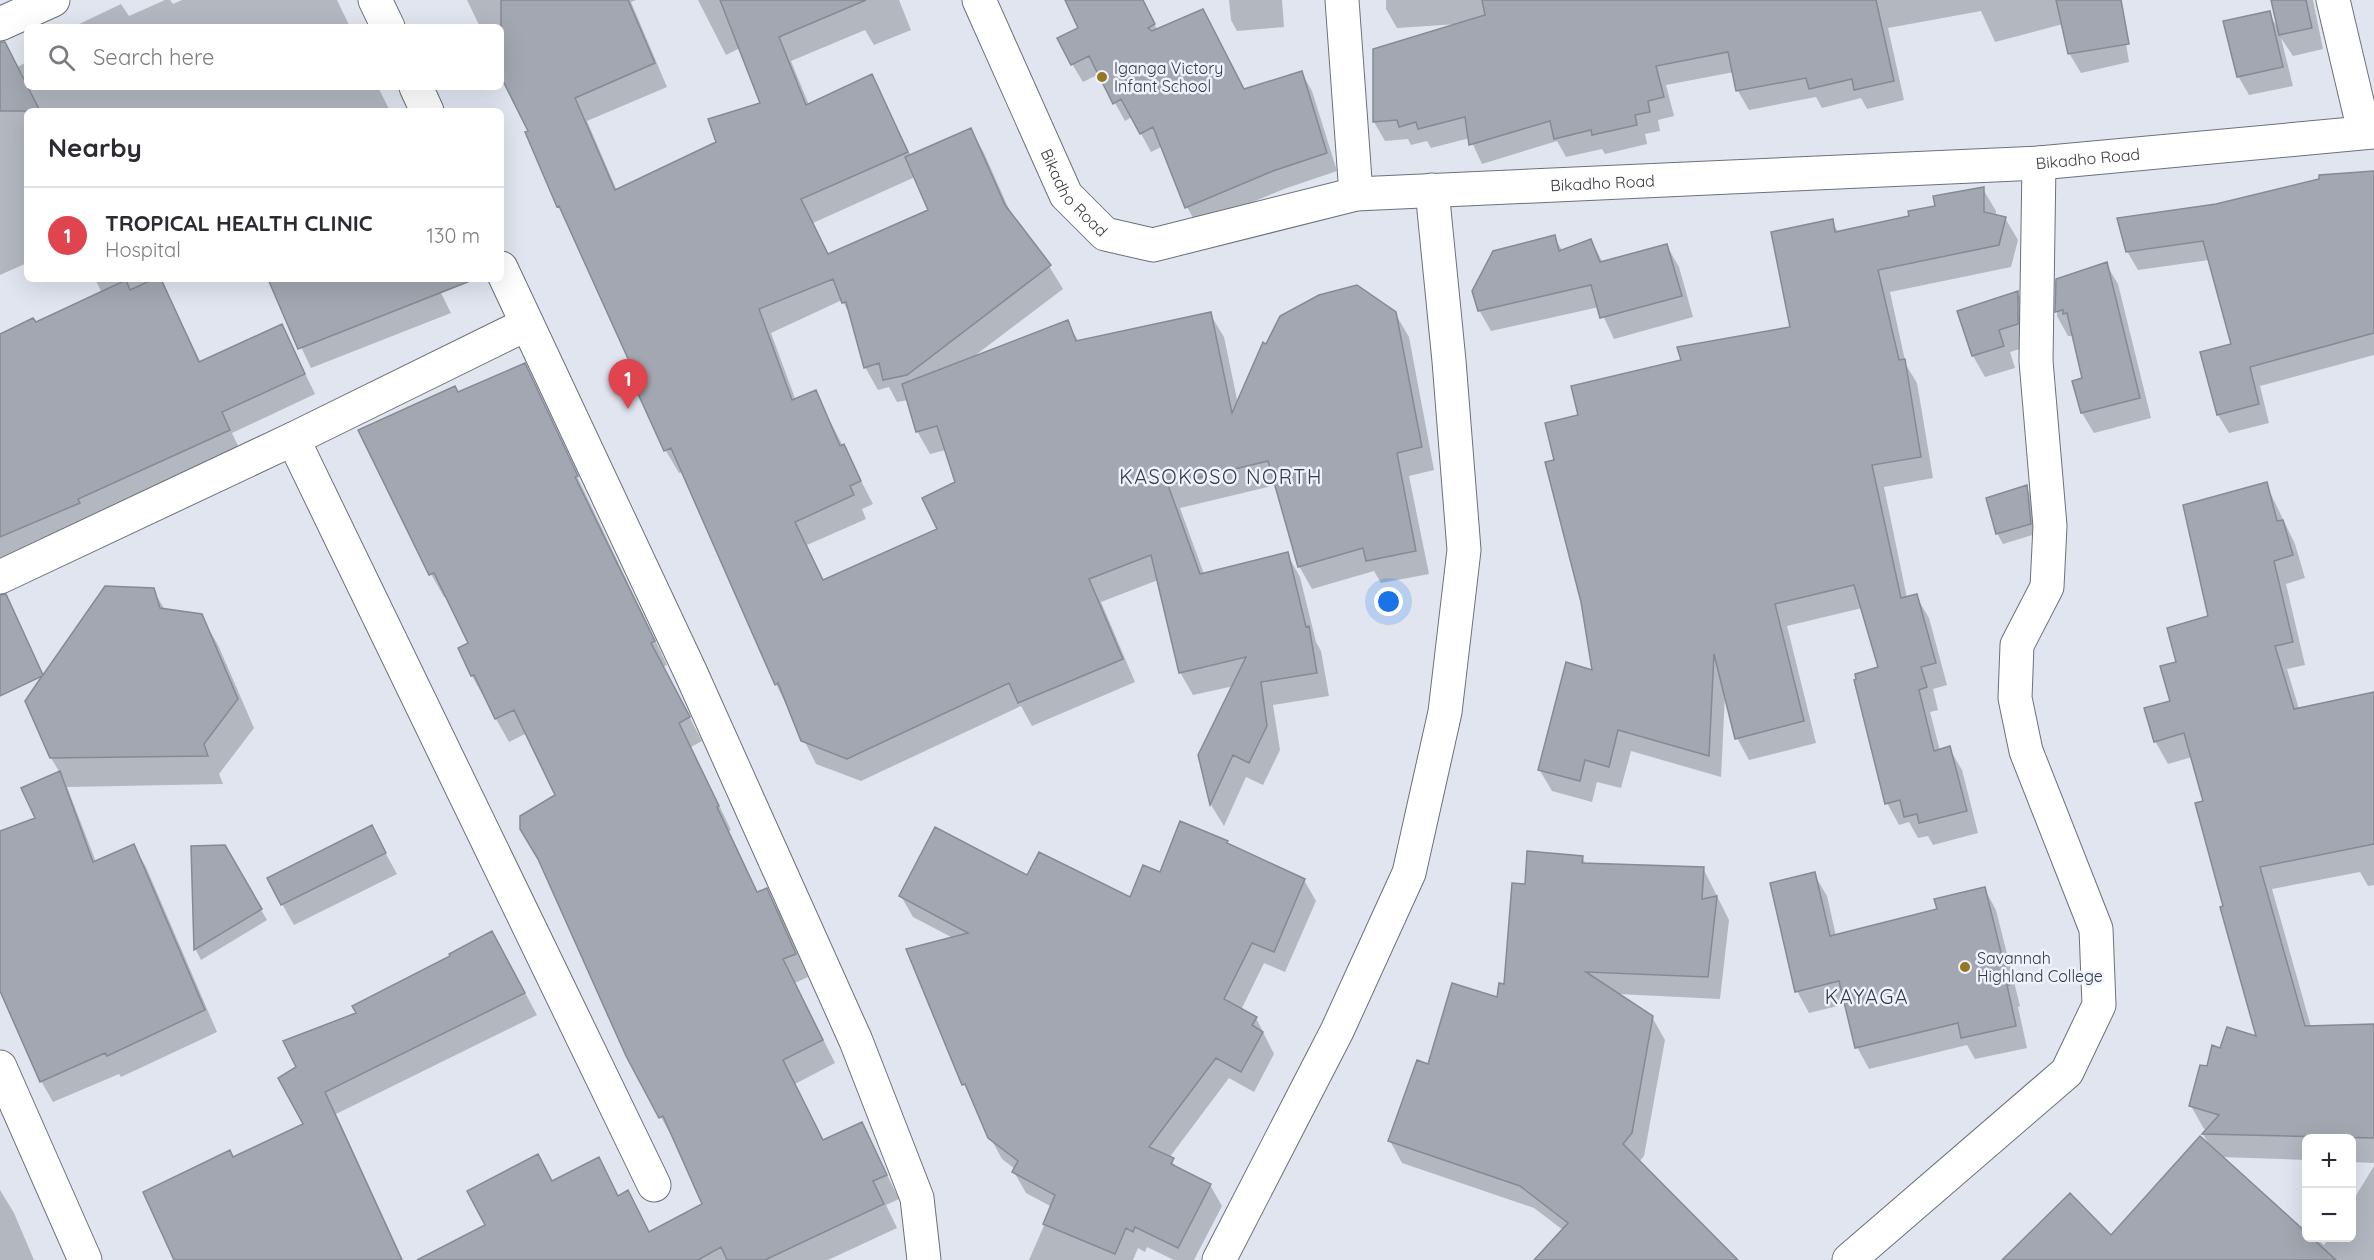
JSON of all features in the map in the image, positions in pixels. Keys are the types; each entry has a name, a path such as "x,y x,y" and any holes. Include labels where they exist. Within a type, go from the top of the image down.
{"street":[{"path":"0,24 52,0"},
{"path":"375,0 387,24"},
{"name":"Bikadho Road","path":"979,0 1066,195 1105,234 1153,245 1356,194 2039,163 2369,131"},
{"path":"1342,0 1356,194"},
{"path":"2333,0 2369,131"},
{"path":"417,90 426,108"},
{"path":"1848,1260 2067,1072 2099,1005 2096,929 2026,751 2015,698 2017,645 2047,587 2050,526 2036,361 2039,163"},
{"path":"1219,1260 1337,1032 1408,873 1445,712 1464,550 1432,190"},
{"path":"504,274 690,671 856,1041 917,1197 924,1260"},
{"path":"0,577 293,439 527,324"},
{"path":"293,439 654,1185"},
{"path":"0,1067 85,1260"}],"building":[{"path":"501,0 628,0 655,63 575,98 615,190 716,142 708,119 760,103 720,0 866,0 779,37 806,105 872,74 908,152 801,199 828,254 928,210 905,157 971,128 1005,205 1051,265 907,375 883,380 879,363 864,368 846,302 842,303 833,279 759,309 792,400 816,390 840,446 844,444 861,481 850,486 854,495 795,522 823,580 937,529 922,498 955,482 937,426 916,432 902,384 1068,320 1076,341 1211,312 1232,413 1263,342 1266,344 1280,316 1319,295 1357,285 1396,312 1422,447 1397,453 1416,551 1366,561 1363,548 1298,567 1268,461 1168,485 1200,574 1288,552 1306,627 1309,626 1317,673 1261,682 1267,726 1249,763 1233,755 1210,805 1198,755 1246,657 1179,673 1151,555 1089,579 1123,659 1018,703 1009,683 847,759 801,741 778,683 775,685 671,448 664,451 629,374 634,372 559,206 557,207 525,132 528,131 504,83 504,24 501,24"},
{"path":"1065,0 1143,0 1155,24 1148,28 1152,31 1203,9 1244,89 1302,71 1327,153 1273,171 1185,208 1153,127 1140,134 1121,99 1113,104 1089,56 1071,65 1057,38 1078,28"},
{"path":"1482,0 1876,0 1894,81 1854,90 1852,79 1809,89 1806,78 1736,91 1728,52 1656,66 1664,97 1648,101 1650,112 1635,115 1637,125 1592,135 1591,130 1554,139 1550,121 1469,145 1465,117 1418,129 1416,122 1399,127 1397,120 1373,122 1373,49 1485,15"},
{"path":"2056,0 2121,0 2129,44 2068,54"},
{"path":"2271,0 2306,0 2312,28 2279,35"},
{"path":"2270,11 2283,67 2237,77 2223,21"},
{"path":"0,42 5,42 24,79 24,90 29,90 38,108 24,108 24,111 0,111"},
{"path":"2374,171 2374,333 2250,367 2259,404 2217,415 2200,352 2231,344 2203,241 2126,252 2117,218 2216,204 2319,179 2319,175"},
{"path":"1984,187 1984,212 2006,217 1999,245 1878,270 1899,360 1905,359 1921,457 1872,465 1901,598 1917,594 1936,663 1921,667 1927,687 1919,690 1934,751 1950,746 1967,811 1919,823 1917,814 1904,817 1900,800 1885,804 1854,680 1856,679 1855,674 1878,667 1854,585 1775,604 1804,721 1735,739 1714,654 1709,756 1618,730 1609,767 1585,760 1580,781 1538,770 1566,662 1592,670 1581,602 1545,462 1554,460 1545,423 1578,415 1571,386 1681,360 1677,347 1790,327 1771,232 1833,219 1835,232 1909,216 1908,211 1935,206 1933,196"},
{"path":"1555,235 1559,251 1591,239 1600,262 1667,244 1682,296 1600,318 1591,285 1478,311 1472,291 1493,251"},
{"path":"2107,262 2140,398 2081,413 2072,381 2082,378 2067,313 2063,314 2063,310 2055,312 2056,279"},
{"path":"122,282 127,282 130,290 147,282 162,282 199,362 282,324 305,374 222,412 230,430 78,499 80,503 0,537 0,334 33,318 36,322"},
{"path":"269,282 467,282 298,349"},
{"path":"2018,291 2018,324 1999,330 2004,346 1972,356 1957,311"},
{"path":"525,363 578,476 575,477 655,641 651,643 690,717 679,723 719,806 717,807 757,892 767,888 796,954 783,959 823,1040 783,1060 823,1140 862,1122 887,1175 873,1181 884,1204 765,1260 727,1260 721,1247 698,1260 417,1260 485,1225 467,1191 538,1154 552,1181 599,1157 618,1196 628,1190 649,1232 702,1204 663,1116 659,1118 626,1056 538,859 520,829 520,816 555,795 514,710 495,719 474,675 471,676 458,648 468,643 434,573 429,575 358,430 455,386 458,392"},
{"path":"2267,482 2277,521 2283,520 2293,555 2274,561 2293,642 2275,646 2294,709 2374,692 2374,844 2260,867 2305,1026 2374,1024 2374,1138 2356,1138 2356,1134 2302,1134 2302,1136 2202,1134 2219,1115 2189,1106 2200,1065 2207,1066 2212,1045 2220,1048 2227,1027 2256,1036 2220,907 2223,906 2195,803 2203,801 2184,733 2154,742 2144,708 2170,701 2160,666 2176,662 2167,628 2208,616 2183,505"},
{"path":"2027,485 2031,524 1996,534 1986,498"},
{"path":"105,586 154,588 160,608 202,614 238,699 204,744 208,756 50,758 25,701 42,676 0,696 0,595 6,594 43,675"},
{"path":"60,771 93,862 134,844 205,1010 107,1056 105,1053 40,1082 0,991 0,831 35,818 21,788"},
{"path":"1180,821 1228,841 1227,843 1305,879 1274,952 1252,943 1224,999 1257,1017 1252,1025 1263,1032 1241,1072 1216,1058 1149,1147 1174,1158 1171,1164 1211,1184 1178,1248 1135,1227 1133,1232 1126,1228 1115,1254 1043,1224 1055,1195 1012,1172 1018,1161 988,1138 965,1084 962,1085 906,949 968,933 899,896 935,827 1027,875 1039,852 1130,897 1143,865 1160,872"},
{"path":"372,825 386,853 281,905 267,878"},
{"path":"225,845 262,909 194,950 191,846"},
{"path":"1527,851 1583,856 1582,863 1704,867 1702,899 1717,896 1708,977 1586,972 1653,1016 1632,1133 1623,1144 1738,1260 1534,1260 1568,1223 1520,1186 1388,1141 1417,1060 1428,1064 1452,983 1497,997 1499,983 1504,984 1512,883 1525,884"},
{"path":"1815,872 1830,936 1937,909 1934,899 1985,887 2009,985 2007,985 2016,1026 1961,1038 1958,1023 1855,1048 1839,981 1795,992 1770,883"},
{"path":"492,931 525,993 325,1092 402,1260 174,1260 143,1192 230,1150 233,1157 303,1124 278,1078 296,1067 283,1041 356,1013 352,1006 450,956 449,954"},
{"path":"2200,1136 2302,1228 2302,1242 2316,1242 2336,1260 2002,1260 2070,1193 2111,1235"}],"place":[{"name":"Iganga Victory Infant School","path":"1102,77"},
{"name":"TROPICAL HEALTH CLINIC","path":"628,409"},
{"name":"Savannah Highland College","path":"1965,967"}],"district":[{"name":"KASOKOSO NORTH","path":"1221,477"},
{"name":"KAYAGA","path":"1867,997"}]}
